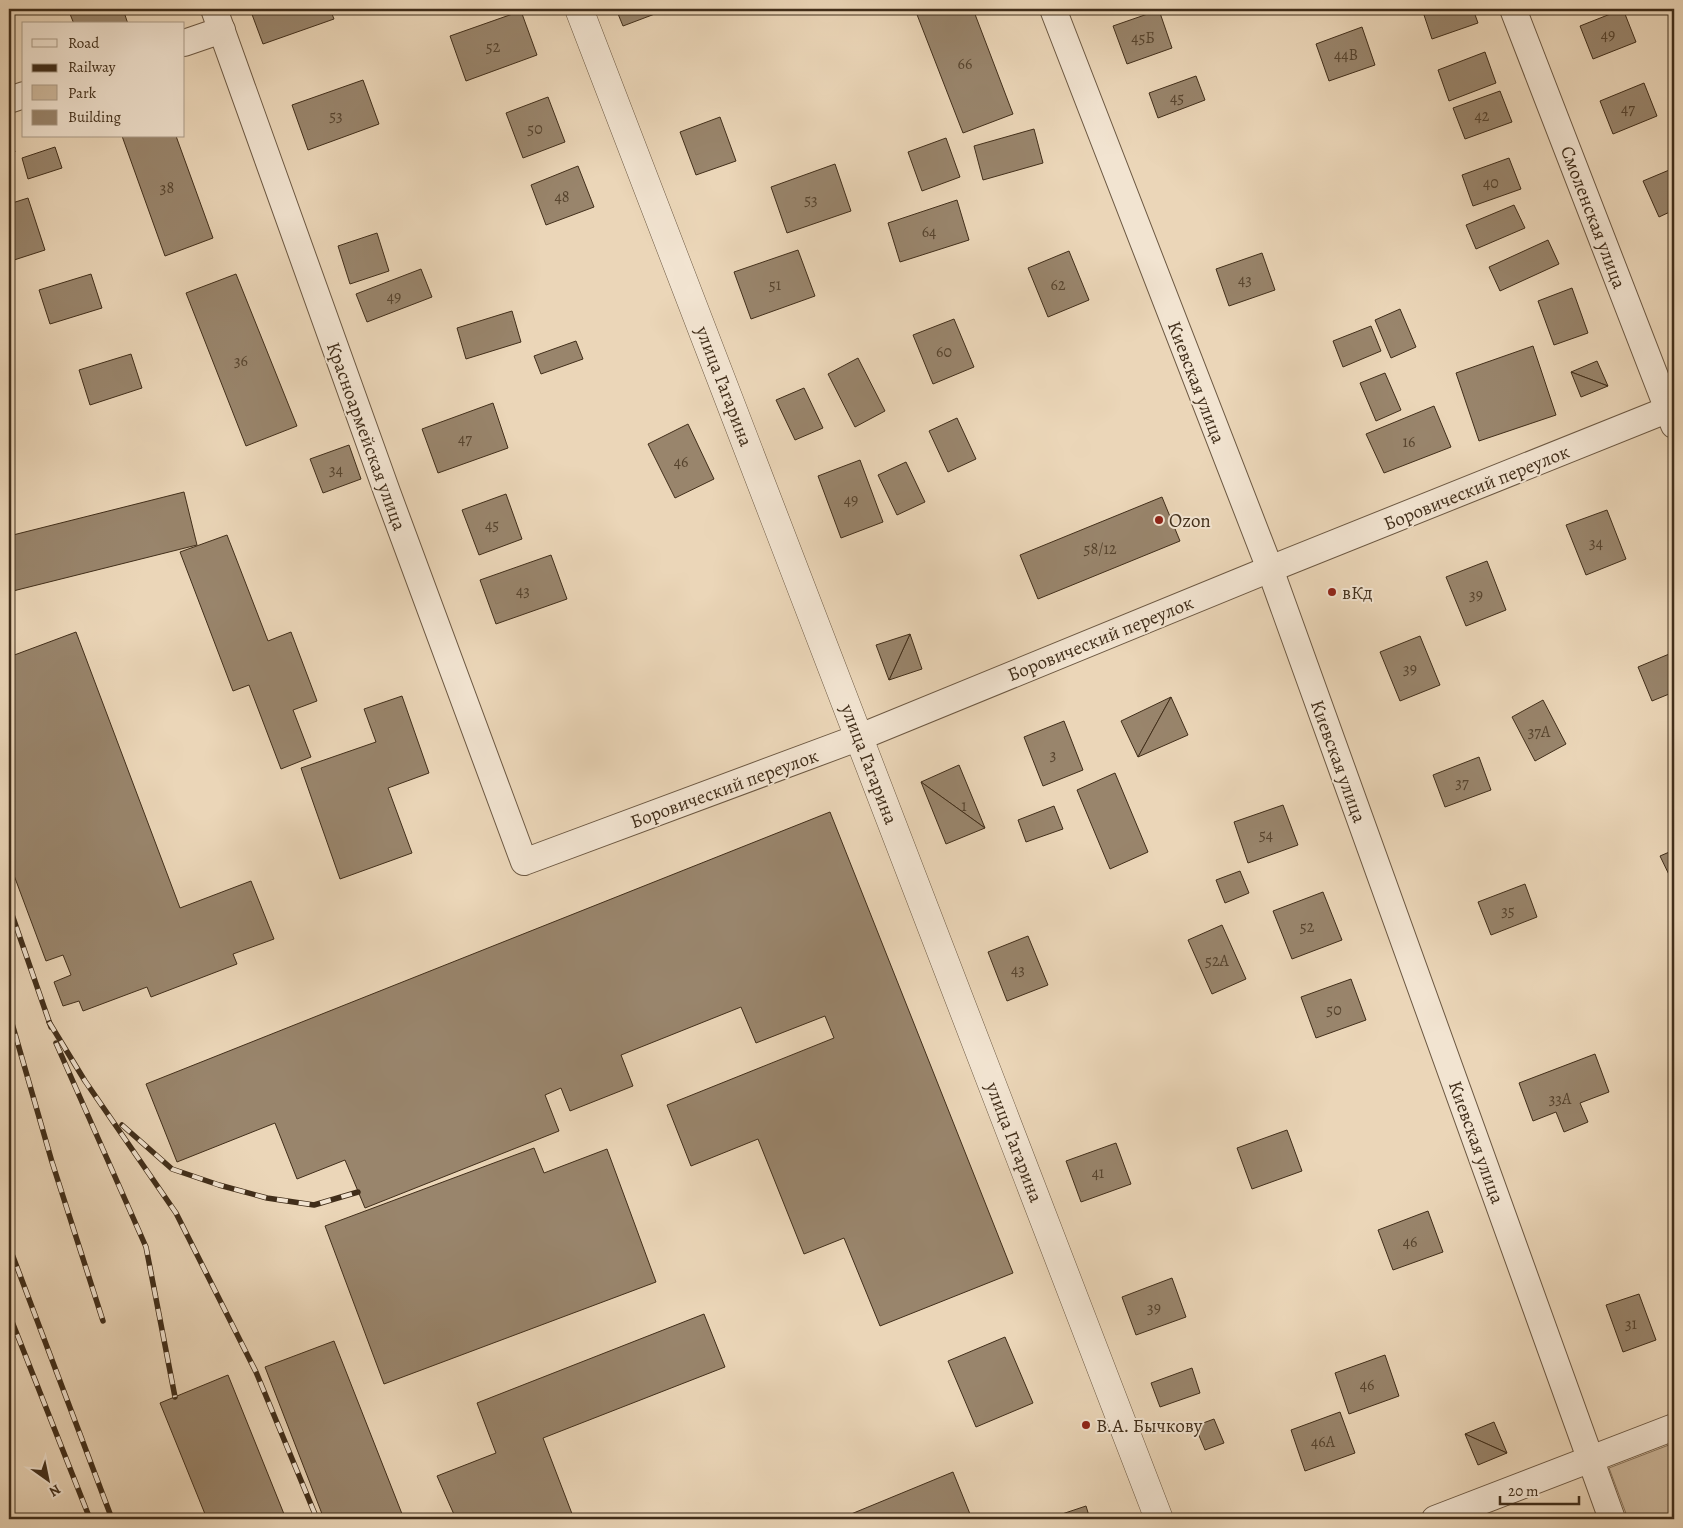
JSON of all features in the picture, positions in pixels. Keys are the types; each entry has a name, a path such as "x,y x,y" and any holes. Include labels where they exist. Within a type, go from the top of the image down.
{"street":[{"name":"улица Гагарина","path":"579,9 1159,1519"},
{"name":"Киевская улица","path":"1052,9 1270,569 1612,1519"},
{"name":"Смоленская улица","path":"1513,9 1672,414"},
{"path":"185,42 218,20"},
{"name":"Красноармейская улица","path":"218,20 386,492 524,862"},
{"path":"9,100 22,96"},
{"name":"Боровический переулок","path":"524,862 860,737 1270,569 1672,414"},
{"path":"1435,1519 1674,1427"}],"green space":[{"path":"1674,1443 1674,1519 1628,1519 1609,1468"}],"building":[{"path":"68,9 123,9 127,22 73,22"},
{"path":"250,9 330,9 334,19 263,44"},
{"path":"616,9 668,9 623,26"},
{"path":"925,9 973,9 1013,114 963,133 916,12"},
{"path":"1422,9 1473,9 1478,23 1432,39"},
{"path":"1623,9 1636,42 1593,59 1580,26"},
{"path":"1159,10 1172,48 1127,64 1113,26"},
{"path":"521,11 537,55 466,81 450,36"},
{"path":"1362,27 1375,65 1329,81 1316,44"},
{"path":"1485,52 1496,83 1449,101 1438,70"},
{"path":"1196,76 1205,100 1158,118 1149,93"},
{"path":"363,80 379,124 308,150 292,105"},
{"path":"1644,83 1657,116 1613,134 1600,101"},
{"path":"1500,91 1512,122 1465,139 1453,108"},
{"path":"548,97 565,142 523,158 506,113"},
{"path":"720,117 736,161 696,175 680,132"},
{"path":"1034,129 1043,163 983,180 974,146"},
{"path":"9,132 15,152 9,154"},
{"path":"123,138 177,138 213,238 165,256"},
{"path":"946,138 960,177 922,191 908,152"},
{"path":"55,147 62,168 28,179 22,158"},
{"path":"1509,158 1521,189 1473,206 1462,175"},
{"path":"835,164 851,211 787,233 771,187"},
{"path":"578,166 594,207 546,225 531,185"},
{"path":"1674,168 1674,210 1659,217 1643,181"},
{"path":"28,198 45,250 11,261 9,254 9,204"},
{"path":"957,200 969,240 900,262 888,223"},
{"path":"1514,205 1525,228 1476,249 1466,225"},
{"path":"377,233 389,271 350,284 338,246"},
{"path":"1548,240 1559,264 1500,291 1489,267"},
{"path":"798,250 815,296 751,319 734,272"},
{"path":"1069,251 1089,300 1048,317 1028,268"},
{"path":"1262,253 1275,290 1229,306 1216,269"},
{"path":"421,269 432,297 367,322 356,294"},
{"path":"91,274 102,308 50,324 39,290"},
{"path":"236,274 297,426 246,446 186,293"},
{"path":"1572,288 1588,333 1554,345 1538,301"},
{"path":"1400,309 1416,347 1391,358 1375,320"},
{"path":"512,311 521,342 466,359 457,328"},
{"path":"954,319 974,367 933,384 913,335"},
{"path":"1371,326 1381,351 1343,367 1333,341"},
{"path":"576,341 583,359 541,374 534,356"},
{"path":"1533,346 1556,415 1479,441 1456,373"},
{"path":"131,354 142,388 90,405 79,370"},
{"path":"858,358 885,411 855,427 828,374"},
{"path":"1597,361 1608,386 1571,372"},
{"path":"1571,372 1608,386 1581,397"},
{"path":"1385,373 1401,410 1376,421 1360,383"},
{"path":"804,388 823,428 795,440 776,400"},
{"path":"493,403 508,448 438,473 422,429"},
{"path":"1434,406 1451,447 1384,473 1366,434"},
{"path":"957,418 976,459 948,472 929,431"},
{"path":"688,424 714,479 675,498 648,444"},
{"path":"349,445 361,479 323,493 310,459"},
{"path":"860,460 883,522 841,538 818,476"},
{"path":"906,462 925,502 897,515 878,475"},
{"path":"184,492 197,545 9,592 9,536"},
{"path":"506,494 522,539 479,555 462,510"},
{"path":"1162,497 1180,541 1038,599 1020,555"},
{"path":"1607,510 1626,559 1586,575 1566,525"},
{"path":"227,535 268,641 291,632 317,701 293,710 311,757 281,769 249,685 233,691 180,552"},
{"path":"551,555 567,599 496,624 480,580"},
{"path":"1487,561 1506,610 1466,626 1446,577"},
{"path":"76,632 180,908 251,881 274,939 233,954 237,964 151,997 147,987 83,1011 79,1001 63,1006 54,982 71,975 63,955 46,961 9,862 9,657"},
{"path":"910,634 922,669 889,680"},
{"path":"910,634 889,680 876,645"},
{"path":"1420,636 1440,685 1400,701 1380,652"},
{"path":"1674,652 1674,692 1652,701 1638,667"},
{"path":"402,696 429,773 388,788 412,853 340,879 301,768 376,742 364,709"},
{"path":"1171,697 1138,757 1121,721"},
{"path":"1171,697 1188,735 1138,757"},
{"path":"1543,700 1566,744 1535,761 1512,717"},
{"path":"1064,721 1083,770 1043,786 1024,737"},
{"path":"1479,757 1491,790 1445,807 1433,775"},
{"path":"959,765 985,828 921,782"},
{"path":"1115,773 1148,852 1110,869 1077,790"},
{"path":"921,782 985,828 946,844"},
{"path":"1283,805 1298,845 1248,863 1234,822"},
{"path":"1054,806 1063,829 1026,842 1018,820"},
{"path":"830,812 1013,1273 880,1326 844,1238 804,1254 758,1139 691,1166 667,1105 834,1038 825,1016 756,1043 741,1007 621,1055 633,1086 570,1111 561,1088 545,1095 559,1131 365,1208 345,1160 297,1179 275,1123 177,1162 146,1084"},
{"path":"1674,850 1674,885 1660,856"},
{"path":"1240,871 1249,893 1225,903 1216,880"},
{"path":"1525,884 1537,917 1491,935 1478,902"},
{"path":"1323,892 1342,940 1292,959 1273,911"},
{"path":"1222,925 1246,979 1212,994 1188,940"},
{"path":"1028,936 1048,985 1007,1001 988,952"},
{"path":"1351,979 1366,1020 1316,1038 1301,997"},
{"path":"1595,1054 1609,1092 1580,1103 1588,1122 1564,1132 1556,1112 1533,1121 1519,1083"},
{"path":"1287,1130 1302,1171 1252,1189 1237,1148"},
{"path":"1116,1143 1131,1184 1081,1202 1066,1161"},
{"path":"534,1148 544,1173 607,1149 656,1282 384,1384 325,1226"},
{"path":"1428,1211 1443,1252 1393,1270 1378,1230"},
{"path":"1172,1278 1186,1317 1136,1335 1122,1297"},
{"path":"1639,1294 1656,1340 1623,1352 1606,1305"},
{"path":"704,1314 725,1367 543,1438 574,1519 456,1519 437,1476 496,1453 477,1403"},
{"path":"1005,1337 1033,1403 976,1427 948,1361"},
{"path":"334,1341 404,1519 324,1519 265,1367"},
{"path":"1385,1355 1399,1396 1349,1414 1335,1373"},
{"path":"1192,1368 1200,1393 1160,1407 1151,1383"},
{"path":"228,1375 286,1519 207,1519 160,1403"},
{"path":"1340,1412 1355,1453 1305,1471 1291,1430"},
{"path":"1214,1419 1224,1443 1205,1450 1195,1426"},
{"path":"1494,1422 1507,1453 1465,1434"},
{"path":"1465,1434 1507,1453 1478,1465"},
{"path":"953,1472 972,1519 839,1519"},
{"path":"1086,1506 1090,1519 1047,1519"}],"railway":[{"path":"9,906 51,1027"},
{"path":"9,1013 52,1162 103,1321"},
{"path":"49,1022 85,1081 176,1213 256,1372 317,1519"},
{"path":"56,1043 146,1247 175,1397"},
{"path":"122,1125 172,1169 219,1185 267,1198 314,1205 358,1192"},
{"path":"9,1246 112,1519"},
{"path":"9,1314 90,1519"}],"place":[{"name":"Ozon","path":"1159,520"},
{"name":"вКд","path":"1332,592"},
{"name":"В.А. Бычкову","path":"1086,1425"}]}
